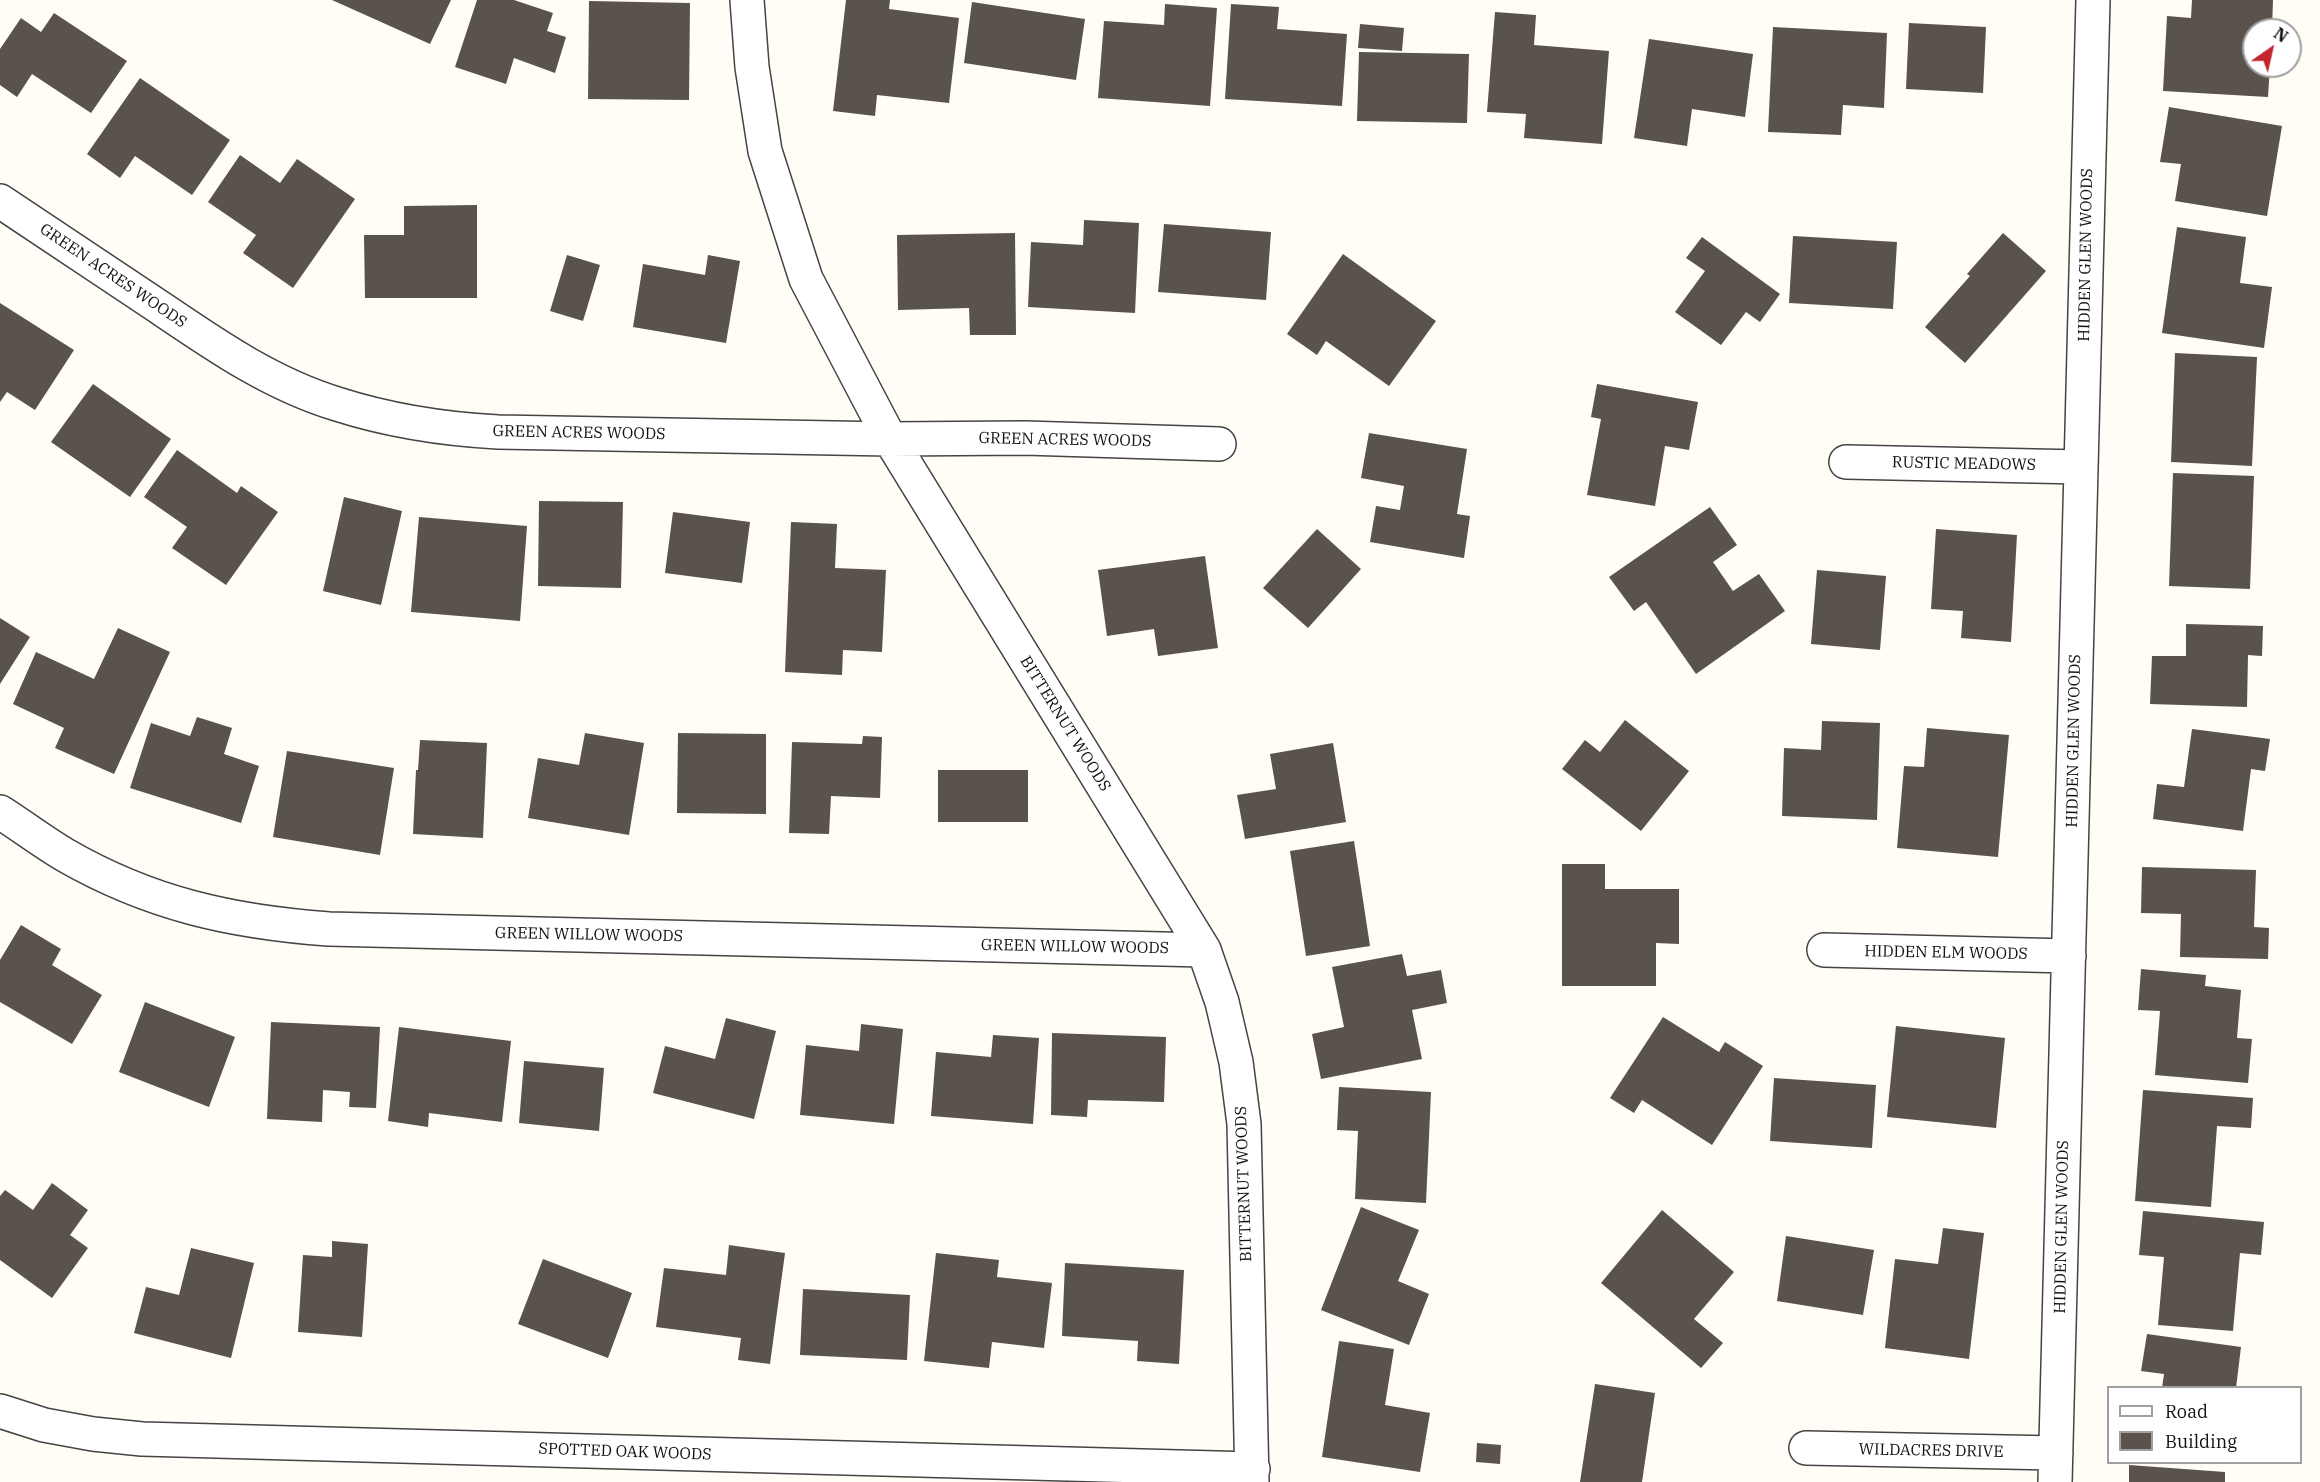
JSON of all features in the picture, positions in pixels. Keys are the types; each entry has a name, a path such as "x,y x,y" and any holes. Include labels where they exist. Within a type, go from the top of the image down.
{"street":[{"name":"BITTERNUT WOODS","path":"747,0 752,67 765,151 806,279 890,439 1204,951 1222,1002 1236,1062 1244,1124 1253,1475"},
{"name":"HIDDEN GLEN WOODS","path":"2056,1468 2093,0"},
{"name":"GREEN ACRES WOODS","path":"0,201 235,358 284,383 335,404 388,419 442,429 498,432 890,439 1025,438 1219,444"},
{"name":"RUSTIC MEADOWS","path":"1846,462 2081,466"},
{"name":"GREEN WILLOW WOODS","path":"0,812 65,855 114,880 176,904 219,916 274,925 329,929 1204,951"},
{"name":"HIDDEN ELM WOODS","path":"1824,950 2069,956"},
{"name":"SPOTTED OAK WOODS","path":"0,1411 44,1425 93,1434 142,1439 1253,1475"},
{"name":"WILDACRES DRIVE","path":"1806,1448 2056,1468"}],"building":[{"path":"332,0 451,0 430,44"},
{"path":"477,0 514,0 553,13 547,31 566,37 555,73 514,58 506,84 455,67"},
{"path":"846,0 890,0 889,9 959,18 949,103 877,95 875,116 833,111"},
{"path":"2192,0 2273,0 2272,18 2242,18 2242,78 2269,78 2268,97 2163,91 2167,16 2191,18"},
{"path":"589,1 690,3 689,100 588,99"},
{"path":"972,2 1085,19 1076,80 964,63"},
{"path":"1165,4 1217,8 1210,106 1098,98 1104,21 1164,25"},
{"path":"1231,4 1279,7 1277,29 1347,34 1342,106 1225,99"},
{"path":"1495,12 1536,15 1534,45 1609,51 1602,144 1524,138 1526,114 1487,112"},
{"path":"54,13 127,61 91,113 32,74 17,97 0,85 0,49 21,18 41,32"},
{"path":"1909,23 1986,27 1983,93 1906,89"},
{"path":"1360,24 1404,28 1402,51 1358,48"},
{"path":"1773,27 1887,33 1884,108 1843,105 1841,135 1768,132"},
{"path":"1649,39 1753,54 1745,117 1692,109 1687,146 1634,138"},
{"path":"1359,52 1469,54 1467,123 1357,121"},
{"path":"140,78 230,140 192,195 135,156 120,178 87,154"},
{"path":"2169,107 2282,126 2267,216 2175,201 2181,164 2160,162"},
{"path":"240,155 280,183 297,159 355,199 293,288 243,253 256,235 208,202"},
{"path":"477,205 477,298 365,298 364,235 404,235 404,206"},
{"path":"1084,220 1139,223 1135,313 1028,307 1031,242 1083,245"},
{"path":"1164,224 1271,232 1266,300 1158,292"},
{"path":"2177,227 2246,237 2240,283 2272,287 2264,348 2162,333"},
{"path":"1015,233 1016,335 970,335 969,308 898,310 897,235"},
{"path":"2003,233 2046,271 1965,363 1925,327 1970,276 1967,274"},
{"path":"1793,236 1897,242 1893,309 1789,303"},
{"path":"1702,237 1780,294 1760,322 1746,312 1721,345 1675,312 1705,271 1686,258"},
{"path":"1343,254 1436,321 1389,386 1326,341 1317,355 1287,334"},
{"path":"567,255 600,265 583,321 550,311"},
{"path":"708,255 740,261 726,343 633,327 643,264 705,275"},
{"path":"0,303 74,350 35,410 7,392 0,402"},
{"path":"2175,353 2257,357 2252,466 2171,462"},
{"path":"93,384 171,439 130,497 51,442"},
{"path":"1597,384 1698,402 1689,450 1665,446 1655,506 1587,495 1601,419 1591,417"},
{"path":"1369,433 1467,449 1457,514 1470,516 1464,558 1370,542 1376,506 1400,510 1404,486 1361,478"},
{"path":"177,450 237,493 241,486 278,512 226,585 172,548 187,527 144,497"},
{"path":"2173,473 2254,476 2250,589 2169,586"},
{"path":"344,497 402,511 381,605 323,591"},
{"path":"539,501 623,502 621,588 538,586"},
{"path":"1710,507 1737,545 1713,562 1733,591 1759,574 1785,611 1696,674 1646,602 1634,611 1609,577"},
{"path":"673,512 750,522 742,583 665,573"},
{"path":"419,517 527,526 520,621 411,612"},
{"path":"791,522 837,524 835,568 886,570 882,652 843,650 842,675 785,672"},
{"path":"1317,529 1361,569 1308,628 1263,588"},
{"path":"1936,529 2017,535 2011,642 1961,638 1963,611 1931,609"},
{"path":"1205,556 1218,648 1158,656 1154,629 1107,636 1098,570"},
{"path":"1817,570 1886,576 1880,650 1811,644"},
{"path":"0,618 30,637 0,684"},
{"path":"2186,624 2263,626 2262,656 2248,655 2247,707 2150,704 2152,656 2186,656"},
{"path":"118,628 170,652 114,774 55,748 64,728 13,704 36,652 94,679"},
{"path":"197,717 232,728 224,754 259,766 241,823 130,788 151,723 190,736"},
{"path":"1625,720 1689,771 1641,831 1562,769 1585,740 1600,752"},
{"path":"1822,721 1880,723 1877,820 1782,816 1784,748 1821,750"},
{"path":"1927,728 2009,735 1998,857 1897,848 1904,766 1924,767"},
{"path":"2192,729 2270,739 2265,771 2251,769 2243,831 2153,819 2157,784 2184,787"},
{"path":"585,733 644,743 629,835 528,818 538,758 579,765"},
{"path":"678,733 766,734 766,814 677,813"},
{"path":"863,736 882,737 880,798 831,796 829,834 789,833 792,742 862,744"},
{"path":"420,740 487,743 483,838 413,834"},
{"path":"1333,743 1346,822 1245,839 1237,795 1276,789 1270,754"},
{"path":"287,751 394,768 380,855 273,837"},
{"path":"938,770 1028,770 1028,822 938,822"},
{"path":"1354,841 1370,946 1306,956 1290,851"},
{"path":"1562,864 1605,864 1605,889 1679,889 1679,944 1656,943 1656,986 1562,986"},
{"path":"2142,867 2256,870 2254,927 2269,928 2268,959 2180,957 2181,914 2141,913"},
{"path":"21,925 61,949 52,965 102,995 72,1044 0,1002 0,960"},
{"path":"1402,954 1407,976 1441,970 1447,1003 1412,1010 1422,1059 1321,1079 1312,1034 1344,1027 1332,967"},
{"path":"2141,969 2206,975 2205,986 2241,990 2237,1038 2252,1039 2248,1083 2155,1075 2160,1011 2138,1010"},
{"path":"145,1002 235,1037 209,1107 119,1072"},
{"path":"1663,1017 1719,1052 1725,1042 1763,1066 1712,1145 1642,1100 1634,1113 1610,1098"},
{"path":"726,1018 776,1031 754,1119 653,1093 665,1046 715,1059"},
{"path":"271,1022 380,1027 376,1108 349,1107 350,1092 323,1090 322,1122 267,1119"},
{"path":"861,1024 903,1029 894,1124 800,1115 806,1045 859,1051"},
{"path":"1896,1026 2005,1038 1996,1128 1887,1117"},
{"path":"399,1027 511,1041 502,1122 429,1113 428,1127 388,1121"},
{"path":"1052,1033 1166,1037 1164,1102 1088,1100 1087,1117 1051,1115"},
{"path":"993,1035 1039,1038 1033,1124 931,1116 936,1052 991,1057"},
{"path":"524,1061 604,1068 599,1131 519,1123"},
{"path":"1774,1078 1876,1085 1872,1148 1770,1141"},
{"path":"1339,1087 1431,1092 1426,1203 1355,1199 1358,1131 1337,1130"},
{"path":"2143,1090 2253,1098 2251,1128 2217,1126 2211,1207 2135,1201"},
{"path":"52,1183 88,1210 70,1235 88,1248 52,1298 0,1260 0,1196 5,1190 33,1210"},
{"path":"1361,1207 1419,1230 1398,1281 1429,1294 1409,1345 1321,1310"},
{"path":"1662,1210 1734,1272 1694,1319 1723,1343 1701,1368 1601,1283"},
{"path":"2143,1211 2264,1222 2261,1255 2240,1253 2233,1331 2158,1325 2164,1257 2139,1255"},
{"path":"1943,1228 1984,1233 1969,1359 1885,1348 1895,1259 1938,1264"},
{"path":"1786,1236 1874,1250 1863,1315 1777,1301"},
{"path":"332,1241 368,1244 362,1337 298,1332 303,1255 332,1257"},
{"path":"729,1245 785,1253 770,1364 738,1360 741,1338 656,1327 664,1268 726,1275"},
{"path":"191,1248 254,1263 231,1358 134,1333 146,1287 179,1295"},
{"path":"936,1253 999,1260 997,1277 1052,1283 1044,1348 992,1342 989,1368 924,1361"},
{"path":"543,1259 632,1293 608,1358 518,1324"},
{"path":"1065,1263 1184,1270 1179,1364 1137,1361 1138,1341 1062,1336"},
{"path":"803,1289 910,1295 907,1360 800,1355"},
{"path":"2147,1334 2241,1347 2236,1386 2162,1386 2164,1374 2141,1371"},
{"path":"1339,1341 1394,1349 1385,1405 1430,1413 1420,1472 1322,1457"},
{"path":"1595,1384 1655,1393 1642,1482 1580,1482"},
{"path":"1477,1443 1501,1445 1500,1464 1476,1462"},
{"path":"2129,1465 2225,1472 2225,1482 2129,1482"}]}
